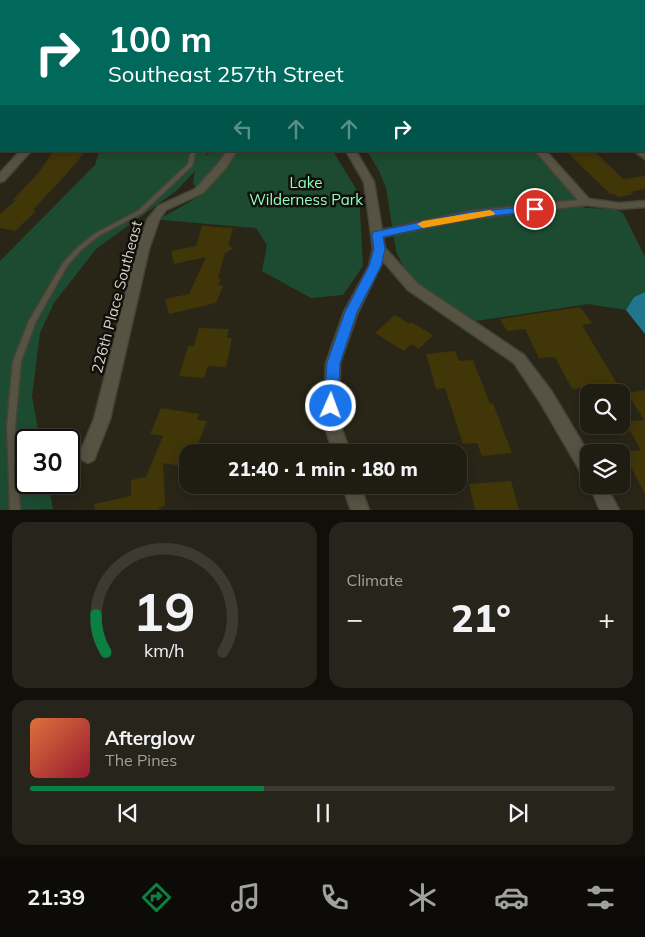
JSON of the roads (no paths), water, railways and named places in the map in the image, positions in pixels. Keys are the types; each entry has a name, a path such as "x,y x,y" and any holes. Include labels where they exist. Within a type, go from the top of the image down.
{"street":[{"path":"0,179 25,152"},
{"name":"226th Place Southeast","path":"88,455 102,418 143,249 153,220 162,208 199,191 231,152"},
{"path":"338,444 331,421 333,363 351,312 375,266 378,242 369,182 352,152"},
{"path":"541,152 586,202"},
{"path":"378,242 470,215 586,202 619,206 645,204"},
{"path":"378,242 414,287 519,359 546,397 580,455"},
{"path":"354,494 360,510"},
{"path":"602,494 610,510"}],"lane":[{"path":"15,510 11,426 17,361 33,321 65,264 80,248 98,234 140,212 190,165 194,152"}],"water":[{"path":"645,292 645,334 626,310 634,297"}],"park label":[{"name":"Lake Wilderness Park","path":"306,192"}]}
